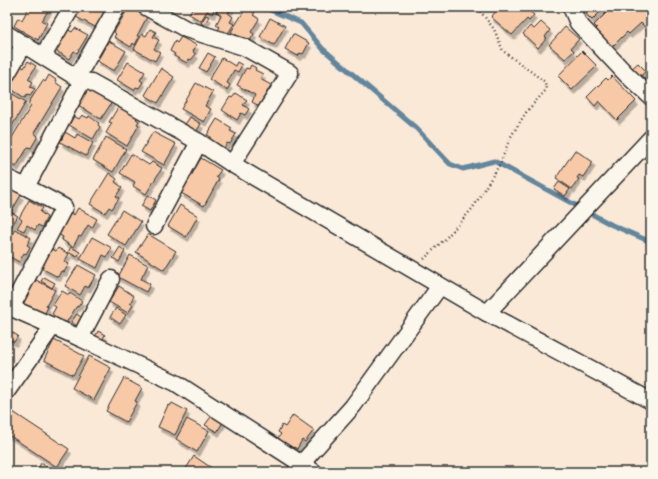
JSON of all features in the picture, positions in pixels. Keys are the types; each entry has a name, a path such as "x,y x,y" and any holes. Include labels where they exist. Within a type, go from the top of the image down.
{"street":[{"path":"43,56 72,7"},
{"path":"26,187 117,7"},
{"path":"146,7 186,29 244,47 290,73 232,164"},
{"path":"572,7 578,22 627,76 651,97"},
{"path":"7,34 80,79 91,82 198,142 232,164 487,314 651,402"},
{"path":"7,74 24,44"},
{"path":"487,314 651,138"},
{"path":"154,226 198,142"},
{"path":"7,178 64,207 9,307 176,383 304,469 353,406 440,286"},
{"path":"80,338 111,279"},
{"path":"7,391 53,326"}],"path":[{"path":"412,270 446,238 472,209 500,164 510,138 526,111 546,90 544,82 503,51 494,29 477,7"}],"building":[{"path":"29,7 50,7 42,21 47,23 38,40 14,26 18,18 22,20"},
{"path":"81,7 104,7 102,11 105,12 97,28 76,17"},
{"path":"193,7 215,7 212,14 207,11 201,21 189,14"},
{"path":"220,7 232,7 228,13 233,17 230,22 234,24 227,35 218,30 220,27 216,25 221,15 216,12"},
{"path":"500,7 525,7 534,15 529,21 527,19 512,35 491,17"},
{"path":"579,7 605,7 592,20"},
{"path":"617,7 651,7 651,33 641,23 629,34 627,32 612,47 608,42 605,46 592,33 597,28 594,25 609,10 612,12"},
{"path":"131,8 147,17 137,36 139,37 135,45 133,43 131,47 114,37 116,34 114,32 127,10 130,11"},
{"path":"246,8 255,13 253,15 259,19 251,32 254,34 249,42 231,32"},
{"path":"206,15 209,17 204,25 201,23"},
{"path":"270,18 285,26 274,45 260,37"},
{"path":"541,22 550,30 545,37 547,38 538,48 523,34 530,26 534,29"},
{"path":"565,27 579,39 571,48 574,51 565,59 549,45"},
{"path":"75,28 88,35 77,53 74,51 69,59 55,50 67,29 72,32"},
{"path":"150,29 156,32 153,37 159,40 154,49 160,52 155,61 134,49 142,34 146,36"},
{"path":"293,34 309,43 303,54 300,53 298,56 285,49"},
{"path":"181,37 196,45 193,52 196,54 191,60 189,59 187,63 174,56 175,54 170,51 175,41 177,43"},
{"path":"109,41 126,51 114,71 97,61"},
{"path":"582,51 597,66 572,90 558,76"},
{"path":"208,53 215,57 206,72 199,68"},
{"path":"222,58 235,66 237,62 242,65 238,72 234,70 227,83 230,85 227,90 209,79"},
{"path":"28,61 36,66 28,79 33,82 30,87 35,89 30,96 27,95 25,98 8,87 21,66 24,68"},
{"path":"128,62 145,72 140,80 143,82 139,88 136,87 134,90 117,80"},
{"path":"638,63 646,71 636,80 628,72"},
{"path":"251,65 256,68 255,70 263,74 260,79 271,85 259,106 252,102 255,95 237,85 246,68 249,69"},
{"path":"161,68 174,77 158,103 145,95"},
{"path":"49,75 62,87 34,133 38,136 31,148 28,147 16,167 7,161 7,146 31,106 28,104 43,80 45,82"},
{"path":"612,76 636,101 617,120 599,101 595,106 587,97 606,78 608,80"},
{"path":"196,83 213,92 205,106 211,109 204,122 181,109"},
{"path":"89,88 112,102 101,119 78,105"},
{"path":"11,93 26,102 10,129 7,127 7,100"},
{"path":"236,93 247,100 243,105 249,109 245,115 241,113 237,120 222,110 230,97 232,98"},
{"path":"119,106 138,117 136,119 139,121 137,124 139,125 127,146 106,133 112,123 109,122"},
{"path":"82,115 88,118 89,116 99,123 98,125 100,127 93,139 69,125 74,116 79,119"},
{"path":"190,117 201,124 196,132 184,126"},
{"path":"217,119 232,128 230,131 236,134 230,144 227,143 224,148 209,139 211,137 207,135"},
{"path":"65,132 75,138 77,134 93,143 86,156 60,142"},
{"path":"153,132 176,144 164,165 141,152"},
{"path":"106,137 126,149 113,172 93,160"},
{"path":"575,150 593,162 583,177 579,175 577,178 579,179 572,189 556,178"},
{"path":"131,154 149,165 152,162 162,168 146,194 133,186 135,182 120,173"},
{"path":"201,158 221,170 216,177 219,179 204,206 181,193"},
{"path":"109,173 117,179 115,182 122,187 116,196 119,198 112,209 109,207 105,213 90,204"},
{"path":"559,182 570,189 565,196 554,189"},
{"path":"12,189 21,195 11,212 18,216 11,227 7,225 7,197"},
{"path":"148,195 156,200 150,211 141,206"},
{"path":"29,200 43,208 40,212 47,217 42,227 38,225 35,230 27,225 24,231 17,228 22,220 19,218"},
{"path":"180,205 198,216 186,237 168,226"},
{"path":"78,208 97,219 92,228 88,225 81,237 79,236 73,247 62,240 63,237 58,234 71,213 74,215"},
{"path":"122,210 141,222 126,246 107,234"},
{"path":"15,229 31,238 27,245 30,247 26,254 24,253 19,262 7,255 7,245"},
{"path":"148,234 176,251 164,270 136,252"},
{"path":"92,237 112,248 107,257 103,255 97,268 80,259"},
{"path":"71,247 80,252 77,257 68,252"},
{"path":"120,247 125,251 119,262 113,258"},
{"path":"58,248 69,254 64,262 69,264 64,272 61,271 58,277 41,268 52,249 56,251"},
{"path":"130,255 148,265 141,279 150,284 146,292 118,277"},
{"path":"78,265 96,275 88,288 85,286 80,295 65,286"},
{"path":"44,277 55,283 52,288 41,281"},
{"path":"36,280 55,290 46,306 48,307 44,315 21,303 33,281 35,282"},
{"path":"119,286 134,296 130,303 133,305 128,313 109,302"},
{"path":"62,291 69,295 70,293 82,301 64,326 54,319 56,317 52,314 56,307 53,305"},
{"path":"116,308 126,315 120,324 110,317"},
{"path":"77,314 82,318 77,326 71,322"},
{"path":"7,329 18,336 14,342 7,338"},
{"path":"98,331 105,335 102,340 95,337"},
{"path":"54,340 84,356 73,375 44,360"},
{"path":"89,356 111,368 94,400 72,388"},
{"path":"124,378 142,388 135,401 137,402 126,422 106,411"},
{"path":"172,403 187,411 175,435 158,427 168,405 170,406"},
{"path":"7,408 69,449 57,467 7,434"},
{"path":"213,414 223,422 217,432 205,425"},
{"path":"293,415 314,430 305,442 302,440 297,449 294,447 291,450 278,438 281,434 278,432 282,425 285,427"},
{"path":"187,419 209,431 197,452 176,439"},
{"path":"194,456 216,471 184,472"},
{"path":"41,463 55,472 43,472 38,469"}],"waterway":[{"path":"263,7 301,23 323,49 416,128 450,164 463,169 494,161 612,225 651,242"}]}
